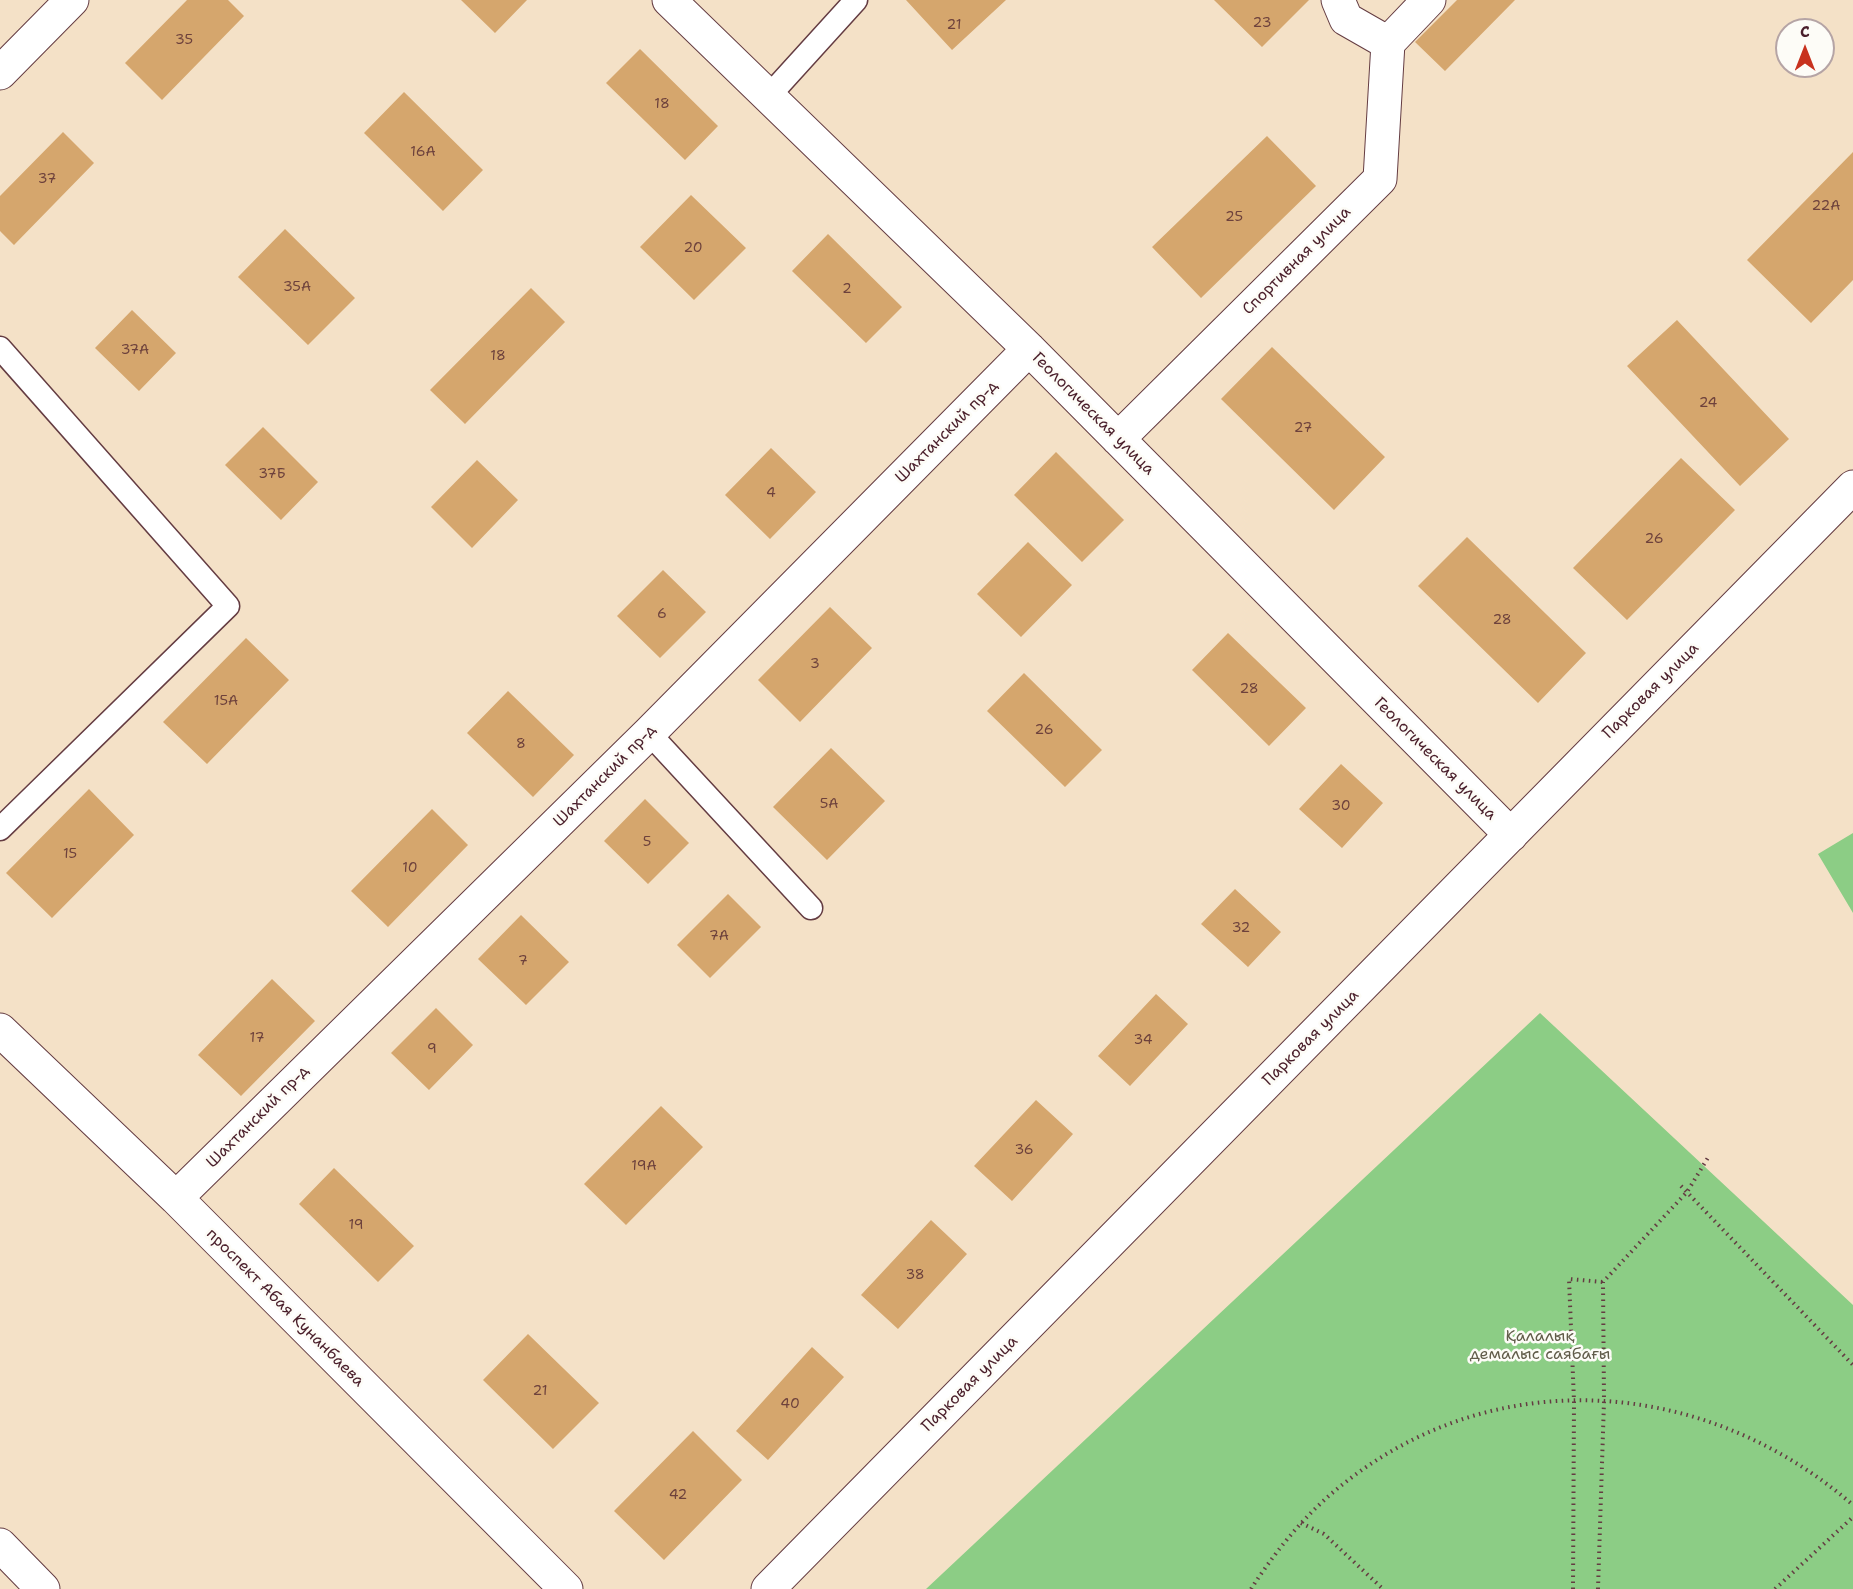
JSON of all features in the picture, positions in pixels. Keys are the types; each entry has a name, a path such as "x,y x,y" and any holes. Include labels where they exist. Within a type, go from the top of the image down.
{"street":[{"path":"0,73 72,0"},
{"name":"Геологическая улица","path":"669,0 1029,349 1510,835"},
{"path":"1338,0 1346,19 1388,43 1429,0"},
{"name":"Спортивная улица","path":"1118,439 1380,179 1388,43"},
{"name":"Шахтанский пр-д","path":"176,1198 649,733 1029,349"},
{"name":"Парковая улица","path":"768,1589 1853,487"},
{"name":"проспект Абая Кунанбаева","path":"0,1030 176,1198 566,1589"},
{"path":"0,1545 43,1589"}],"lane":[{"path":"768,97 856,0"},
{"path":"0,348 228,606 0,829"},
{"path":"649,733 811,908"}],"path":[{"path":"1598,1589 1604,1401 1603,1282 1687,1192 1709,1156"},
{"path":"1681,1186 1853,1365"},
{"path":"1573,1589 1574,1401 1569,1280 1603,1282"},
{"path":"1251,1589 1271,1559 1301,1523 1336,1490 1375,1461 1461,1420 1508,1408 1574,1401 1604,1401 1651,1406 1697,1416 1742,1432 1785,1454 1825,1480 1853,1505"},
{"path":"1775,1589 1853,1516"},
{"path":"1301,1523 1324,1534 1383,1589"}],"green space":[{"path":"1853,833 1853,913 1818,854"},
{"name":"Қалалық демалыс саябағы","path":"1540,1013 1853,1305 1853,1589 926,1589"}],"building":[{"path":"187,0 228,0 244,16 162,100 125,63"},
{"path":"461,0 527,0 495,33"},
{"path":"906,0 1006,0 952,50"},
{"path":"1214,0 1309,0 1262,47"},
{"path":"1457,0 1515,0 1445,71 1415,42"},
{"path":"640,49 718,126 685,160 606,83"},
{"path":"404,92 483,170 443,211 364,133"},
{"path":"63,132 94,163 14,245 0,231 0,196"},
{"path":"1267,136 1316,186 1201,298 1152,247"},
{"path":"1853,152 1853,280 1811,323 1747,260"},
{"path":"691,195 746,248 694,300 640,247"},
{"path":"285,229 355,298 308,345 238,277"},
{"path":"828,234 902,307 866,343 792,271"},
{"path":"531,288 565,322 465,424 430,390"},
{"path":"132,310 176,353 139,391 95,348"},
{"path":"1677,320 1789,439 1740,486 1627,366"},
{"path":"1272,347 1385,457 1334,510 1221,399"},
{"path":"263,427 318,482 281,520 225,465"},
{"path":"771,448 816,492 770,539 725,495"},
{"path":"1056,452 1124,520 1082,562 1014,495"},
{"path":"1681,458 1735,510 1627,620 1573,568"},
{"path":"477,460 518,500 472,548 431,507"},
{"path":"1467,537 1586,653 1538,703 1418,586"},
{"path":"1028,542 1072,585 1021,637 977,594"},
{"path":"663,570 706,612 660,658 617,616"},
{"path":"830,607 872,648 800,722 758,680"},
{"path":"1228,633 1306,708 1269,746 1192,670"},
{"path":"246,638 289,680 207,764 163,722"},
{"path":"1024,673 1102,750 1065,787 987,711"},
{"path":"508,691 574,755 533,797 467,733"},
{"path":"831,748 885,801 827,860 773,807"},
{"path":"1341,764 1383,803 1342,848 1299,809"},
{"path":"89,789 134,835 52,918 6,873"},
{"path":"645,799 689,843 648,884 604,841"},
{"path":"432,809 468,845 388,927 351,891"},
{"path":"1235,889 1281,932 1248,967 1201,924"},
{"path":"728,894 761,927 710,978 677,945"},
{"path":"521,915 569,962 526,1005 478,959"},
{"path":"272,979 315,1021 241,1096 198,1055"},
{"path":"1156,994 1188,1024 1130,1086 1098,1056"},
{"path":"436,1008 473,1045 429,1090 391,1053"},
{"path":"1036,1100 1073,1134 1012,1201 974,1166"},
{"path":"661,1106 703,1147 626,1225 584,1184"},
{"path":"334,1168 414,1246 378,1282 299,1204"},
{"path":"931,1220 967,1254 898,1329 861,1295"},
{"path":"528,1334 599,1403 553,1449 483,1380"},
{"path":"812,1347 844,1377 768,1460 736,1431"},
{"path":"693,1431 742,1480 664,1560 614,1511"}]}
